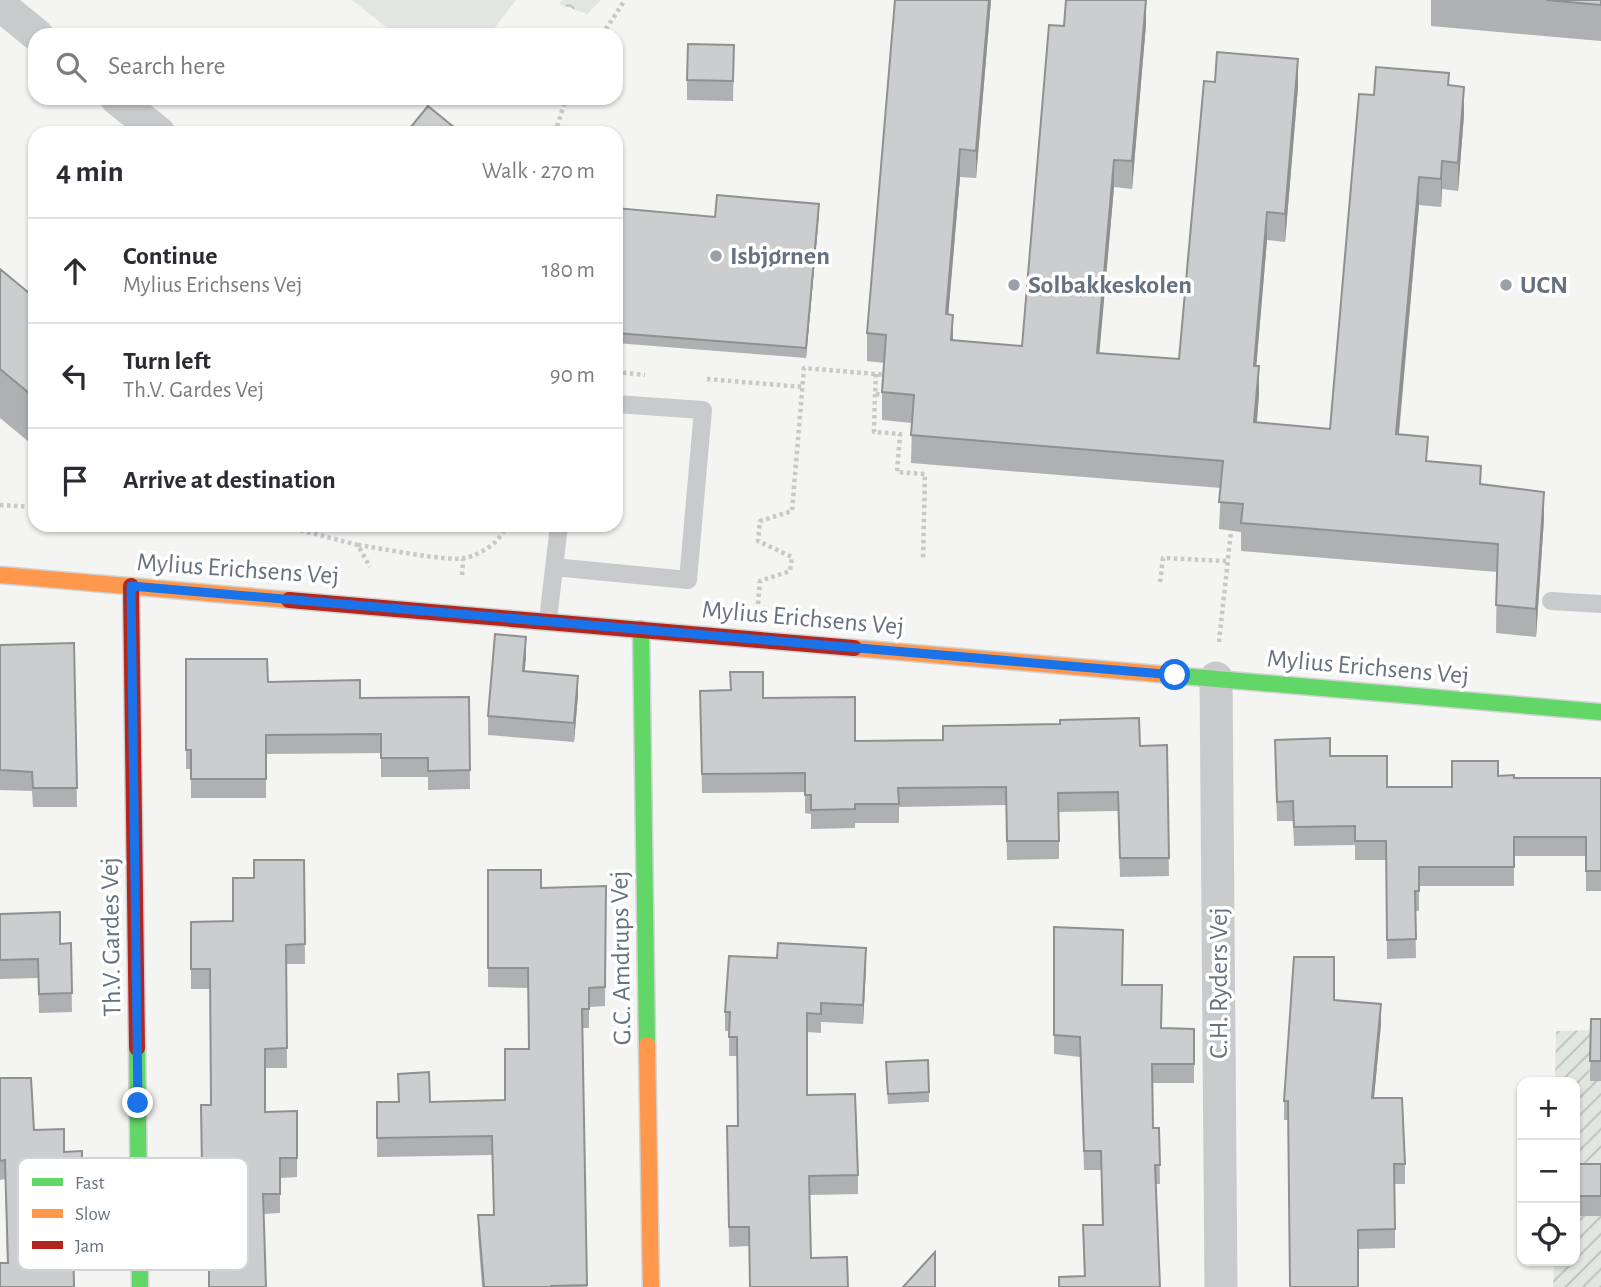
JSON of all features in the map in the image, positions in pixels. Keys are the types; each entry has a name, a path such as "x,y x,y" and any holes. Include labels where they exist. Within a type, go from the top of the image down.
{"street":[{"path":"0,5 28,28"},
{"path":"125,105 150,126"},
{"name":"Mylius Erichsens Vej","path":"0,575 377,605 1601,712"},
{"name":"Th.V. Gardes Vej","path":"131,586 138,1158"},
{"name":"G.C. Amdrups Vej","path":"641,629 650,1287"},
{"name":"C.H. Ryders Vej","path":"1216,678 1222,1287"}],"lane":[{"path":"554,567 688,580 704,410 623,404"},
{"path":"548,620 558,532"},
{"path":"1551,601 1601,604"}],"path":[{"path":"607,28 625,0"},
{"path":"557,126 564,105"},
{"path":"755,639 760,581 790,571 792,557 758,541 760,521 792,511 804,368 897,375"},
{"path":"876,374 874,432 900,434 897,472 925,474 923,560"},
{"path":"875,394 884,395"},
{"path":"0,505 28,507"},
{"path":"1216,678 1231,530"},
{"path":"307,532 358,545 463,559 491,545 503,532"},
{"path":"358,545 376,577 377,605"},
{"path":"1160,582 1163,558 1226,561"},
{"path":"462,583 463,559"}],"green space":[{"path":"352,0 516,0 494,28 387,28"},
{"path":"562,0 601,0 587,14 559,4"},
{"path":"1601,1030 1601,1287 1553,1287 1554,1266 1580,1266 1580,1077 1555,1077 1556,1031"}],"building":[{"name":"Solbakkeskolen","path":"895,0 989,0 976,151 960,149 946,314 953,315 951,340 1022,346 1049,25 1064,26 1066,0 1146,0 1132,161 1114,160 1097,353 1179,359 1204,81 1215,82 1217,52 1298,59 1285,214 1267,212 1254,366 1259,366 1254,422 1330,429 1359,94 1374,95 1376,67 1449,73 1448,85 1464,87 1458,163 1442,161 1441,179 1419,177 1396,434 1428,437 1426,461 1481,466 1480,484 1544,492 1536,609 1496,605 1498,544 1241,523 1243,504 1219,502 1223,461 911,435 914,395 882,392 886,335 867,333"},
{"path":"1547,0 1601,0 1601,5"},
{"path":"688,44 734,45 733,81 687,80"},
{"path":"428,106 452,126 412,126"},
{"name":"Isbjørnen","path":"717,195 819,204 806,348 623,334 623,209 715,217"},
{"path":"0,269 28,292 28,392 0,369"},
{"path":"495,634 526,637 523,671 578,676 574,723 488,716"},
{"path":"74,643 77,788 33,788 32,772 0,770 0,645"},
{"path":"186,659 267,659 268,682 360,680 360,698 469,697 470,770 428,771 428,758 381,758 381,734 266,735 266,779 191,779 191,750 186,750"},
{"path":"730,672 763,672 763,698 855,697 855,741 943,740 943,726 1060,724 1060,720 1139,718 1140,746 1167,745 1169,858 1120,858 1118,792 1058,793 1059,841 1007,841 1006,787 898,788 899,804 855,804 855,809 811,810 811,795 805,795 805,773 702,774 700,691 731,690"},
{"path":"1330,738 1330,756 1387,756 1387,787 1452,787 1452,761 1498,761 1498,776 1514,775 1514,778 1601,778 1601,871 1586,871 1586,837 1514,837 1514,867 1419,867 1419,891 1415,891 1416,939 1387,940 1386,841 1355,841 1355,826 1294,827 1293,801 1277,802 1275,740"},
{"path":"254,860 304,860 305,944 286,945 287,1048 265,1049 265,1112 297,1111 297,1158 280,1158 280,1194 263,1194 266,1287 209,1287 209,1270 248,1270 248,1158 202,1158 201,1105 211,1105 210,969 191,969 191,922 233,921 233,878 254,878"},
{"path":"488,870 541,870 541,888 606,886 605,987 589,988 589,1009 582,1009 587,1285 484,1287 478,1215 494,1215 492,1136 377,1138 377,1102 399,1102 398,1074 429,1072 430,1102 505,1100 505,1049 529,1049 528,968 488,968"},
{"path":"60,912 60,944 71,943 72,993 39,994 38,959 0,960 0,914"},
{"path":"1054,927 1123,930 1122,985 1162,985 1161,1028 1194,1029 1194,1064 1152,1064 1153,1128 1159,1128 1160,1165 1155,1165 1160,1287 1059,1287 1059,1277 1085,1276 1083,1225 1103,1225 1101,1151 1084,1151 1080,1037 1054,1035"},
{"path":"778,943 866,948 863,1005 821,1003 821,1014 807,1013 807,1095 855,1094 858,1175 809,1176 811,1258 847,1257 848,1287 750,1287 749,1227 729,1227 727,1126 738,1126 737,1037 729,1037 730,1012 725,1012 729,956 777,958"},
{"path":"1294,957 1334,957 1334,1000 1381,1004 1372,1098 1402,1098 1405,1164 1394,1164 1395,1229 1358,1230 1358,1287 1290,1287 1288,1101 1284,1101"},
{"path":"1591,1019 1601,1019 1601,1061 1590,1061"},
{"path":"928,1060 929,1092 888,1094 886,1062"},
{"path":"0,1078 31,1078 34,1130 64,1129 64,1152 82,1151 82,1158 18,1158 18,1270 74,1270 74,1287 0,1287 0,1263 8,1263 5,1160 0,1161"},
{"path":"1580,1164 1601,1164 1601,1196 1580,1196"},
{"path":"935,1252 935,1287 903,1287"}],"traffic: fast":[{"path":"641,629 647,1045"},
{"path":"1182,676 1601,712"},
{"path":"137,1048 138,1158"},
{"path":"140,1270 140,1287"}],"traffic: slow":[{"path":"0,575 289,600"},
{"path":"854,648 1182,676"},
{"path":"647,1045 651,1287"}],"traffic: jam":[{"path":"131,586 137,1048"},
{"path":"289,600 854,648"}],"place":[{"name":"Isbjørnen","path":"716,256"},
{"name":"Solbakkeskolen","path":"1014,285"},
{"name":"UCN","path":"1506,285"}],"route":[{"path":"138,1103 131,586 1175,675"}]}
